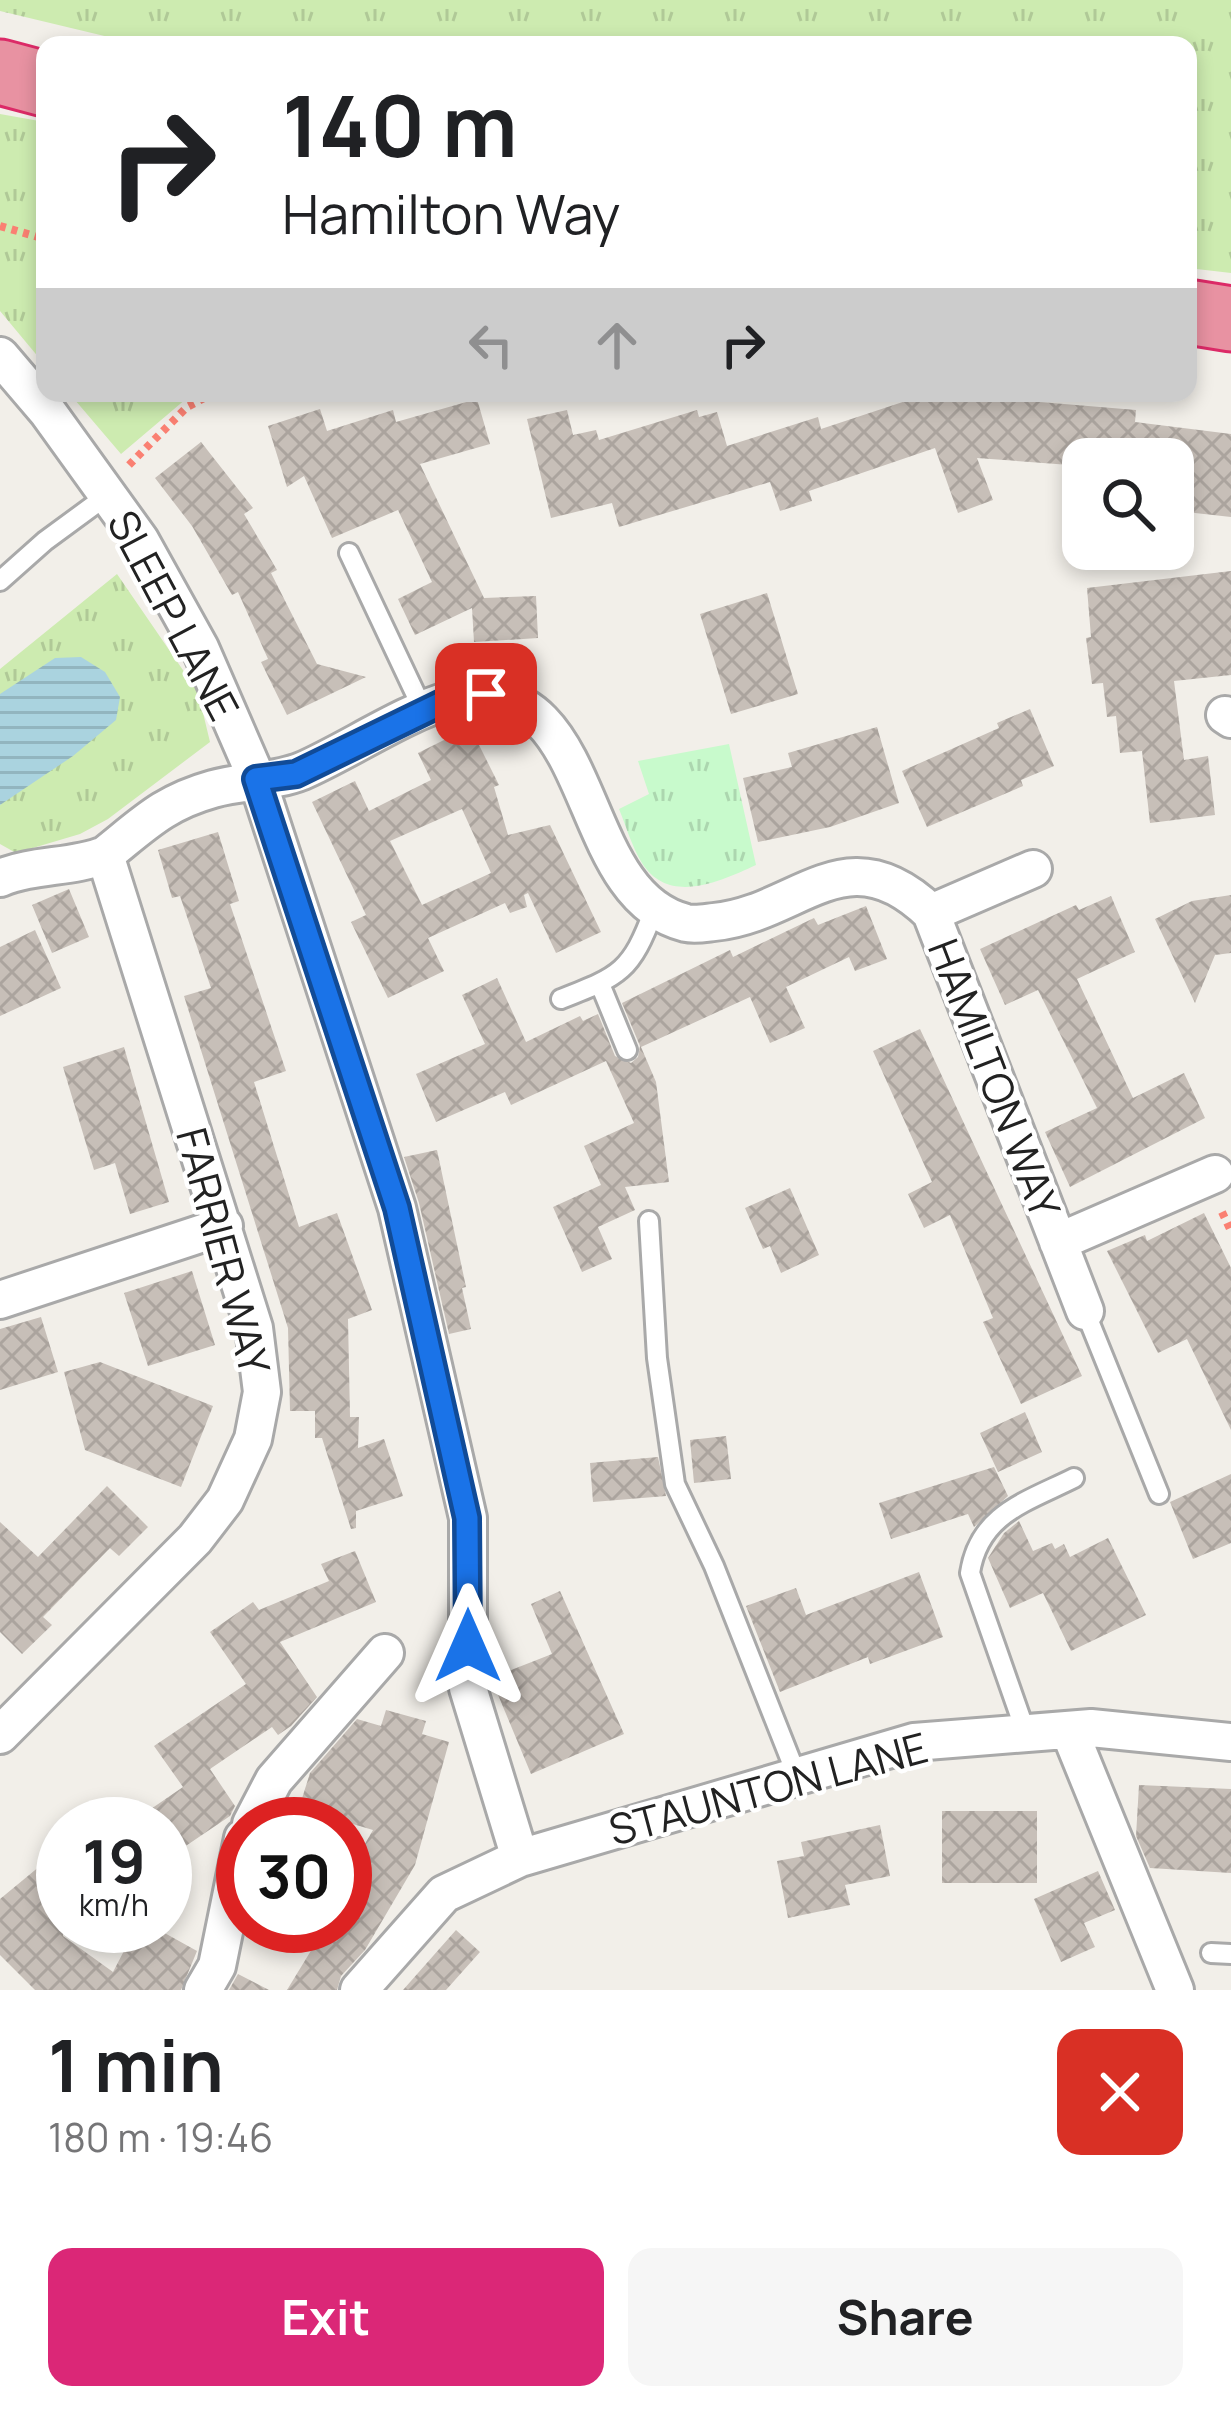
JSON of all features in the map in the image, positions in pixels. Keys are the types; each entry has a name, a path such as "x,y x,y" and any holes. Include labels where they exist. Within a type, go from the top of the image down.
{"highway":[{"path":"0,72 36,82"},
{"path":"1197,314 1231,320"}],"street":[{"name":"SLEEP LANE","path":"0,356 36,398"},
{"name":"SLEEP LANE","path":"39,402 140,539 200,648 256,779 397,1208 467,1518 468,1688 520,1858"},
{"path":"0,878 19,870 85,863 106,855 137,825 164,808 210,790 296,774 446,701 486,694 525,705 554,734 625,880 654,910"},
{"name":"FARRIER WAY","path":"0,1735 195,1539 225,1500 253,1439 262,1392 254,1328 106,855"},
{"name":"HAMILTON WAY","path":"932,914 1033,869"},
{"name":"HAMILTON WAY","path":"654,910 690,925 730,921 839,876 884,882 913,896 932,914 1084,1310"},
{"name":"HAMILTON WAY","path":"1058,1242 1215,1174"},
{"path":"0,1300 224,1226"},
{"path":"265,1797 274,1780 385,1652"},
{"name":"STAUNTON LANE","path":"359,1990 444,1894 520,1858 914,1742 1091,1728 1231,1742"},
{"path":"1069,1730 1175,1990"},
{"path":"203,1990 220,1953"}],"lane":[{"path":"0,581 105,489"},
{"path":"349,553 424,712"},
{"path":"561,999 600,984 628,965 654,910"},
{"path":"600,984 627,1050"},
{"path":"650,1221 657,1358 675,1484 714,1566 797,1777"},
{"path":"1084,1310 1159,1494"},
{"path":"1026,1733 970,1573 974,1547 998,1516 1074,1478"}],"path":[{"path":"0,226 36,236"},
{"name":"SLEEP LANE","path":"105,489 197,402"}],"green space":[{"path":"0,0 1231,0 1231,273 1197,269 1197,36 104,36 0,11"},
{"path":"0,114 36,120 36,354 0,311"},
{"path":"77,402 182,402 121,454"},
{"path":"117,574 198,692 210,742 108,819 80,834 16,853 0,844 0,669"},
{"path":"729,744 756,865 712,883 666,884 642,863 619,809 649,794 638,761"}],"water":[{"path":"81,657 105,672 120,697 116,720 73,756 0,805 0,694 55,658"}],"building":[{"path":"478,402 490,444 420,464 484,598 536,596 538,638 474,642 472,608 415,635 398,599 432,582 398,510 332,538 304,476 287,487 268,426 320,409 327,431 393,410 396,422"},
{"path":"903,402 1039,402 1136,410 1135,422 1231,434 1231,517 1194,513 1194,438 1062,438 1062,464 977,458 993,500 958,513 935,448 809,491 812,501 780,511 770,482 619,527 612,503 551,518 527,419 567,410 573,435 596,430 599,440 697,410 699,417 717,412 727,446 818,417 821,429"},
{"path":"201,442 253,508 244,514 277,570 271,573 317,664 366,677 287,715 261,662 268,659 238,592 232,595 192,526 155,478"},
{"path":"1231,571 1231,675 1174,681 1184,760 1208,756 1215,815 1150,823 1142,751 1120,753 1116,716 1107,717 1103,683 1092,684 1087,588"},
{"path":"767,593 798,694 731,714 700,614"},
{"path":"1030,709 1054,766 1021,780 1023,786 927,827 902,771"},
{"path":"470,727 499,785 494,787 508,835 550,825 601,932 556,953 528,893 524,895 527,907 510,913 505,903 428,938 444,971 388,998 351,922 366,915 312,802 355,781 369,811 431,780 418,753","holes":["462,809 491,873 422,905 390,841"]},
{"path":"877,727 899,803 830,827 758,842 743,778 792,767 788,753"},
{"path":"218,832 239,901 230,904 286,1071 254,1082 299,1227 337,1213 372,1310 348,1319 350,1417 359,1417 358,1448 384,1439 403,1496 356,1511 356,1528 351,1529 322,1438 315,1438 315,1411 290,1411 288,1328 184,996 211,988 180,896 172,898 158,850"},
{"path":"69,889 89,937 52,953 32,905"},
{"path":"1231,895 1231,953 1215,955 1195,1003 1155,919 1192,901"},
{"path":"1111,896 1135,952 1077,979 1133,1098 1184,1073 1205,1118 1070,1187 1045,1132 1097,1108 1038,990 1005,1005 980,949 1076,905 1079,910"},
{"path":"866,906 887,959 855,971 849,957 786,987 805,1028 770,1043 750,997 641,1047 656,1082 669,1182 625,1187 635,1210 598,1227 612,1259 582,1272 553,1207 601,1185 584,1146 634,1123 606,1061 511,1105 505,1092 436,1122 416,1074 485,1044 462,995 497,978 526,1042 580,1016 583,1021 598,1014 615,1056 631,1063 640,1046 622,1003 730,950 733,957 814,918 818,925"},
{"path":"35,930 61,988 0,1016 0,947"},
{"path":"920,1029 1082,1376 1021,1404 983,1322 993,1318 950,1215 924,1228 908,1194 932,1182 873,1051"},
{"path":"124,1047 169,1202 130,1214 115,1163 94,1170 63,1067"},
{"path":"437,1150 471,1329 449,1334 404,1157"},
{"path":"790,1188 819,1255 781,1273 770,1246 763,1249 745,1208"},
{"path":"1204,1213 1231,1268 1231,1430 1187,1339 1158,1353 1107,1251 1145,1235 1147,1241"},
{"path":"192,1271 215,1345 148,1366 124,1293"},
{"path":"41,1317 58,1372 0,1390 0,1329"},
{"path":"100,1362 213,1406 181,1487 85,1450 64,1372"},
{"path":"1025,1412 1042,1452 998,1472 980,1433"},
{"path":"726,1436 731,1479 694,1483 690,1440"},
{"path":"658,1457 666,1496 593,1502 590,1463"},
{"path":"994,1467 1008,1496 974,1527 968,1514 891,1539 879,1503"},
{"path":"1231,1474 1231,1543 1193,1559 1170,1502"},
{"path":"107,1486 148,1527 119,1556 110,1548 43,1617 52,1625 22,1654 0,1632 0,1522 38,1557"},
{"path":"1019,1521 1033,1551 1052,1543 1055,1549 1064,1544 1070,1557 1108,1538 1146,1615 1071,1651 1043,1593 1010,1608 988,1558 1004,1533"},
{"path":"355,1551 376,1602 280,1642 317,1697 278,1735 272,1727 210,1769 229,1797 216,1797 216,1825 192,1842 192,1797 168,1797 183,1787 154,1746 246,1684 210,1632 253,1602 259,1610 329,1581 321,1564"},
{"path":"919,1572 943,1637 870,1664 868,1657 780,1692 746,1606 796,1588 806,1615"},
{"path":"560,1591 624,1734 531,1774 491,1678 552,1654 531,1604"},
{"path":"386,1710 426,1721 422,1734 449,1742 415,1865 372,1938 372,1797 302,1797 310,1773 357,1719 381,1726"},
{"path":"1139,1785 1231,1789 1231,1873 1150,1868 1136,1836"},
{"path":"942,1811 1037,1811 1037,1883 942,1883"},
{"path":"880,1825 890,1876 845,1885 850,1905 788,1918 777,1861 804,1856 801,1842"},
{"path":"36,1869 36,1953 87,1953 113,1972 123,1953 197,1951 181,1990 35,1990 0,1955 0,1899"},
{"path":"1098,1871 1115,1910 1084,1923 1095,1947 1061,1962 1034,1899"},
{"path":"456,1930 480,1952 446,1990 403,1990"},
{"path":"310,1953 362,1953 341,1976 337,1990 287,1990"},
{"path":"238,1974 269,1990 229,1990"}],"route":[{"path":"468,1646 467,1518 397,1208 256,779 296,774 446,701 486,694"}]}
